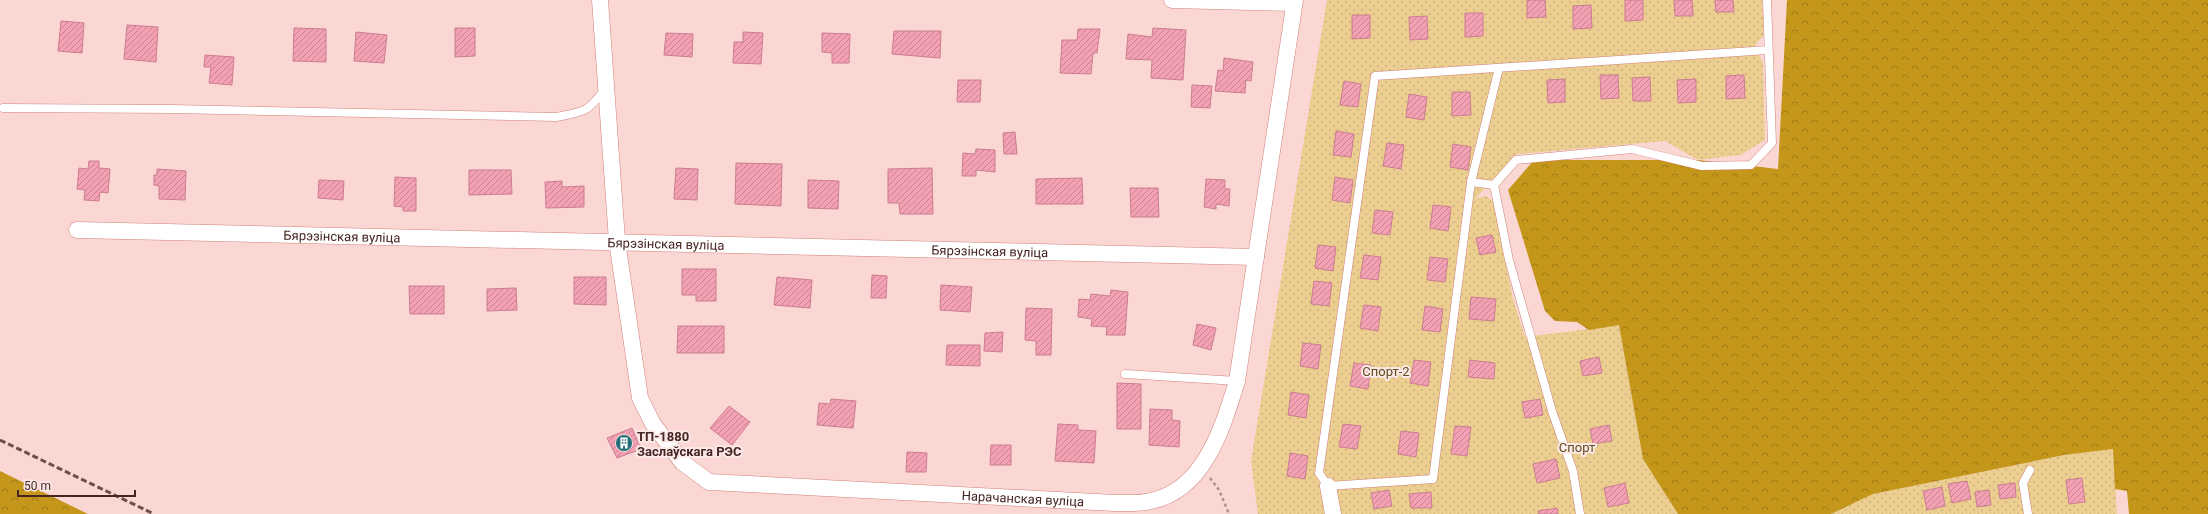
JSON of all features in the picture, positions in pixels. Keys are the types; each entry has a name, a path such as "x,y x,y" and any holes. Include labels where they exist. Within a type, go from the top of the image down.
{"street":[{"path":"600,0 604,89 617,241"},
{"path":"1172,0 1294,1"},
{"name":"Нарачанская вуліца","path":"617,241 640,398 653,424 682,462 709,482 1115,504 1152,501 1179,491 1202,466 1213,447 1238,381 1294,1"},
{"name":"Бярэзінская вуліца","path":"77,230 617,241 1256,257"},
{"path":"1328,486 1332,514"}],"lane":[{"path":"1494,185 1516,160 1632,149 1702,166 1751,165 1772,143 1767,0"},
{"path":"1500,68 1472,182 1434,479 1328,486 1319,473 1375,76 1768,50"},
{"path":"4,108 172,109 556,117 584,112 595,103 604,89"},
{"path":"1472,182 1494,185"},
{"path":"1494,185 1509,260 1552,411 1573,471 1580,514"},
{"path":"1125,374 1238,381"},
{"path":"2028,514 2023,483 2030,470"}],"path":[{"path":"1202,466 1219,490 1230,514"}],"green space":[{"name":"Спорт-2","path":"1327,0 1762,0 1764,35 1755,45 1763,63 1765,140 1741,155 1698,160 1665,141 1517,154 1475,199 1486,196 1494,202 1513,299 1525,337 1619,325 1643,459 1678,514 1258,514 1251,461"},
{"path":"1787,0 2208,0 2208,514 2129,514 2127,491 2115,489 2113,449 2064,455 1873,494 1831,514 1678,514 1643,459 1619,325 1589,330 1577,322 1555,321 1545,311 1508,190 1534,160 1698,160 1778,169"},
{"path":"2113,449 2117,514 1831,514 1873,494 2064,455"},
{"path":"0,471 88,514 0,514"}],"building":[{"path":"1527,0 1545,0 1546,17 1527,18"},
{"path":"1625,0 1643,0 1643,20 1625,21"},
{"path":"1674,0 1692,0 1693,16 1675,16"},
{"path":"1715,0 1733,0 1734,12 1716,12"},
{"path":"1591,5 1592,28 1573,29 1573,6"},
{"path":"1465,13 1483,13 1483,36 1465,37"},
{"path":"1352,15 1370,15 1370,38 1352,39"},
{"path":"1427,16 1428,39 1410,40 1409,17"},
{"path":"61,21 84,23 82,53 58,51"},
{"path":"127,25 158,27 156,62 124,59"},
{"path":"294,28 326,29 326,62 293,61"},
{"path":"455,28 475,28 475,56 455,57"},
{"path":"1153,28 1186,30 1183,80 1151,78 1152,60 1126,59 1128,34 1152,37"},
{"path":"1078,29 1100,29 1097,53 1093,53 1091,74 1060,73 1062,40 1077,40"},
{"path":"894,31 941,31 940,58 892,54"},
{"path":"356,32 387,35 384,63 354,61"},
{"path":"743,32 763,33 761,64 733,63 734,42 743,42"},
{"path":"666,33 693,34 692,57 664,55"},
{"path":"822,33 850,34 849,63 832,63 832,53 822,52"},
{"path":"205,55 234,57 232,85 209,83 211,67 204,67"},
{"path":"1224,58 1253,62 1251,81 1246,80 1245,93 1215,91 1218,70 1223,71"},
{"path":"1600,75 1618,75 1619,98 1601,99"},
{"path":"1744,75 1745,98 1726,99 1726,76"},
{"path":"1650,77 1651,101 1633,101 1632,78"},
{"path":"1565,79 1565,102 1548,103 1547,80"},
{"path":"1696,79 1696,102 1678,103 1677,80"},
{"path":"958,80 981,80 980,102 957,102"},
{"path":"1344,81 1361,84 1358,107 1340,105"},
{"path":"1192,85 1212,86 1210,108 1191,107"},
{"path":"1452,92 1470,92 1471,115 1452,116"},
{"path":"1409,94 1427,97 1424,120 1406,117"},
{"path":"1336,131 1354,134 1351,157 1333,155"},
{"path":"1015,132 1017,154 1004,154 1003,133"},
{"path":"1387,143 1404,145 1401,169 1383,166"},
{"path":"1453,144 1471,147 1468,170 1450,167"},
{"path":"976,149 995,150 995,172 976,170 976,176 962,176 963,153 975,154"},
{"path":"89,161 99,161 99,168 110,169 108,193 100,192 99,201 84,200 85,190 77,189 79,168 88,169"},
{"path":"736,163 782,164 781,206 735,204"},
{"path":"676,168 698,169 697,200 674,199"},
{"path":"932,168 933,214 900,214 899,203 888,203 888,169"},
{"path":"157,169 186,171 185,200 159,199 159,186 154,185 154,175 157,175"},
{"path":"469,170 511,170 512,194 469,195"},
{"path":"395,177 416,178 416,211 403,211 403,207 394,206"},
{"path":"1335,177 1353,180 1350,203 1332,200"},
{"path":"1082,178 1083,204 1036,204 1036,179"},
{"path":"1206,179 1225,180 1225,189 1230,189 1229,206 1216,204 1216,209 1204,207"},
{"path":"319,180 344,181 343,200 318,198"},
{"path":"808,180 839,181 838,209 808,208"},
{"path":"562,181 562,187 584,186 584,207 546,208 545,182"},
{"path":"1130,188 1158,188 1159,217 1131,217"},
{"path":"1433,205 1451,207 1448,231 1430,228"},
{"path":"1375,210 1393,212 1390,235 1372,233"},
{"path":"1492,235 1496,252 1480,255 1476,238"},
{"path":"1318,245 1336,247 1333,271 1315,268"},
{"path":"1364,255 1381,257 1378,280 1360,278"},
{"path":"1430,257 1448,259 1445,282 1427,280"},
{"path":"682,269 716,269 716,301 696,301 696,295 682,295"},
{"path":"872,275 887,276 886,298 871,298"},
{"path":"574,277 606,277 606,305 574,304"},
{"path":"777,277 812,280 810,308 774,305"},
{"path":"1314,281 1332,283 1329,306 1311,304"},
{"path":"941,285 972,287 970,312 940,310"},
{"path":"409,286 444,286 444,314 410,314"},
{"path":"516,288 517,310 487,311 487,289"},
{"path":"1111,290 1128,292 1125,335 1106,335 1107,327 1091,326 1092,319 1078,317 1079,299 1090,300 1091,294 1110,296"},
{"path":"1471,297 1496,299 1494,321 1469,319"},
{"path":"1364,305 1381,307 1378,331 1360,328"},
{"path":"1425,306 1443,309 1440,332 1422,330"},
{"path":"1026,308 1052,309 1051,355 1036,355 1036,341 1025,340"},
{"path":"1197,324 1216,328 1211,350 1193,345"},
{"path":"678,326 724,326 724,353 677,353"},
{"path":"1003,332 1002,352 984,351 985,333"},
{"path":"1303,343 1321,345 1318,369 1300,366"},
{"path":"947,345 980,345 980,366 946,365"},
{"path":"1599,357 1602,373 1583,376 1580,361"},
{"path":"1414,360 1431,362 1428,386 1410,383"},
{"path":"1470,360 1495,363 1494,379 1468,377"},
{"path":"1354,363 1371,365 1368,389 1350,386"},
{"path":"1117,383 1141,384 1141,429 1117,429"},
{"path":"1291,392 1309,395 1306,418 1288,415"},
{"path":"831,399 856,401 853,428 817,425 819,403 830,404"},
{"path":"1540,399 1543,415 1525,418 1522,402"},
{"path":"729,406 750,422 732,445 710,428"},
{"path":"1150,409 1172,410 1172,420 1180,421 1179,447 1149,445"},
{"path":"1058,424 1078,425 1078,430 1096,431 1094,463 1055,461"},
{"path":"1343,424 1361,426 1357,449 1339,447"},
{"path":"1609,425 1612,441 1593,444 1590,429"},
{"path":"1455,426 1471,427 1467,456 1451,454"},
{"name":"ТП-1880 Заслаўскага РЭС","path":"632,428 641,449 617,458 607,438"},
{"path":"1401,431 1419,433 1416,457 1398,454"},
{"path":"991,445 1011,445 1011,465 990,465"},
{"path":"907,452 927,453 926,472 906,472"},
{"path":"1290,453 1308,456 1305,479 1287,476"},
{"path":"1556,459 1560,478 1537,483 1533,464"},
{"path":"2082,478 2085,502 2069,504 2066,480"},
{"path":"1967,481 1971,499 1952,503 1948,484"},
{"path":"1625,483 1629,503 1608,507 1604,488"},
{"path":"2015,483 2016,497 2000,499 1998,485"},
{"path":"1942,487 1945,506 1927,510 1923,491"},
{"path":"1389,490 1392,506 1374,509 1371,493"},
{"path":"1989,490 1991,505 1977,507 1975,492"},
{"path":"1431,492 1432,508 1411,508 1409,494"},
{"path":"1557,508 1558,514 1539,514 1538,511"}],"railway":[{"path":"0,440 154,514"}],"place":[{"name":"ТП-1880 Заслаўскага РЭС","path":"624,443"}],"park label":[{"name":"Спорт","path":"1577,447"}]}
